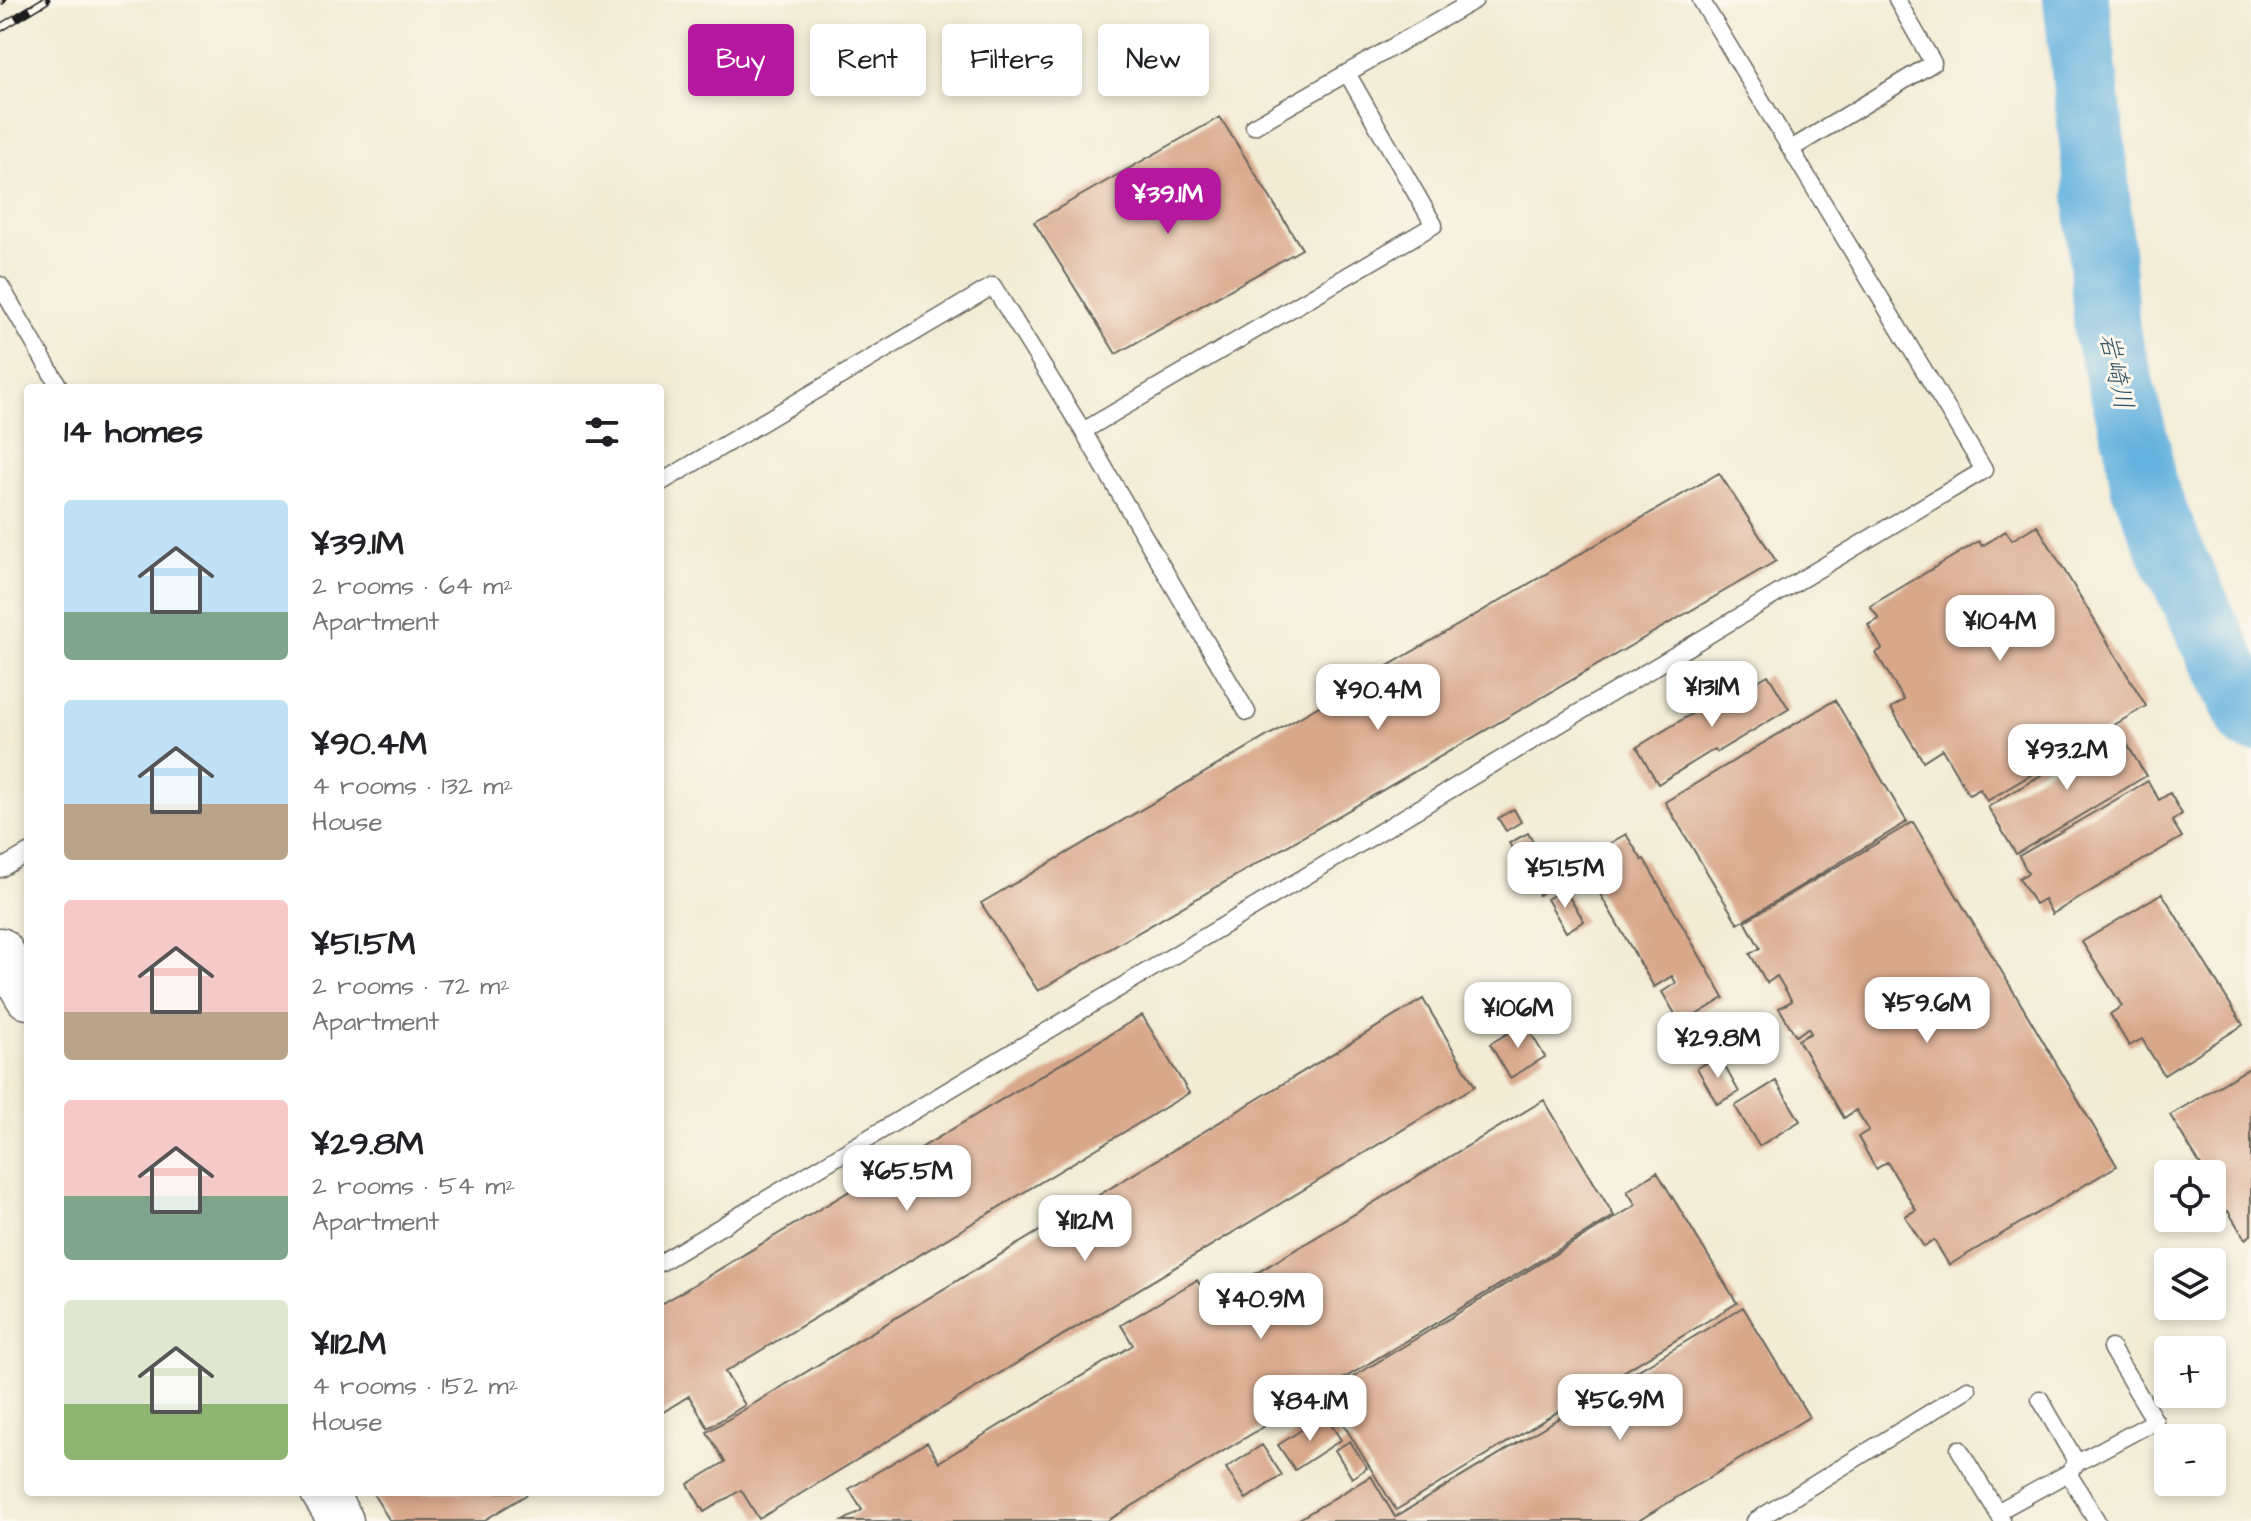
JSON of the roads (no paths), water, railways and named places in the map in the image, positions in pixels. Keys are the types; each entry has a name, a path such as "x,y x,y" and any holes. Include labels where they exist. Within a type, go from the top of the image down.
{"street":[{"path":"0,950 24,990"},
{"path":"325,1496 341,1521"}],"lane":[{"path":"1254,126 1475,0"},
{"path":"664,1261 1984,470 1701,0"},
{"path":"1791,149 1933,63 1897,0"},
{"path":"1083,431 1434,225 1347,73"},
{"path":"0,285 58,384"},
{"path":"664,481 993,286 1083,431 1247,712"},
{"path":"0,869 24,855"},
{"path":"1959,1449 2000,1517 2072,1468 2155,1421 2111,1348"},
{"path":"1755,1521 1968,1389"},
{"path":"2040,1399 2097,1521"}],"waterway":[{"name":"岩崎川","path":"2076,0 2095,167 2107,333 2138,449 2143,484 2174,559 2251,719"}],"railway":[{"path":"0,28 46,0"}]}
